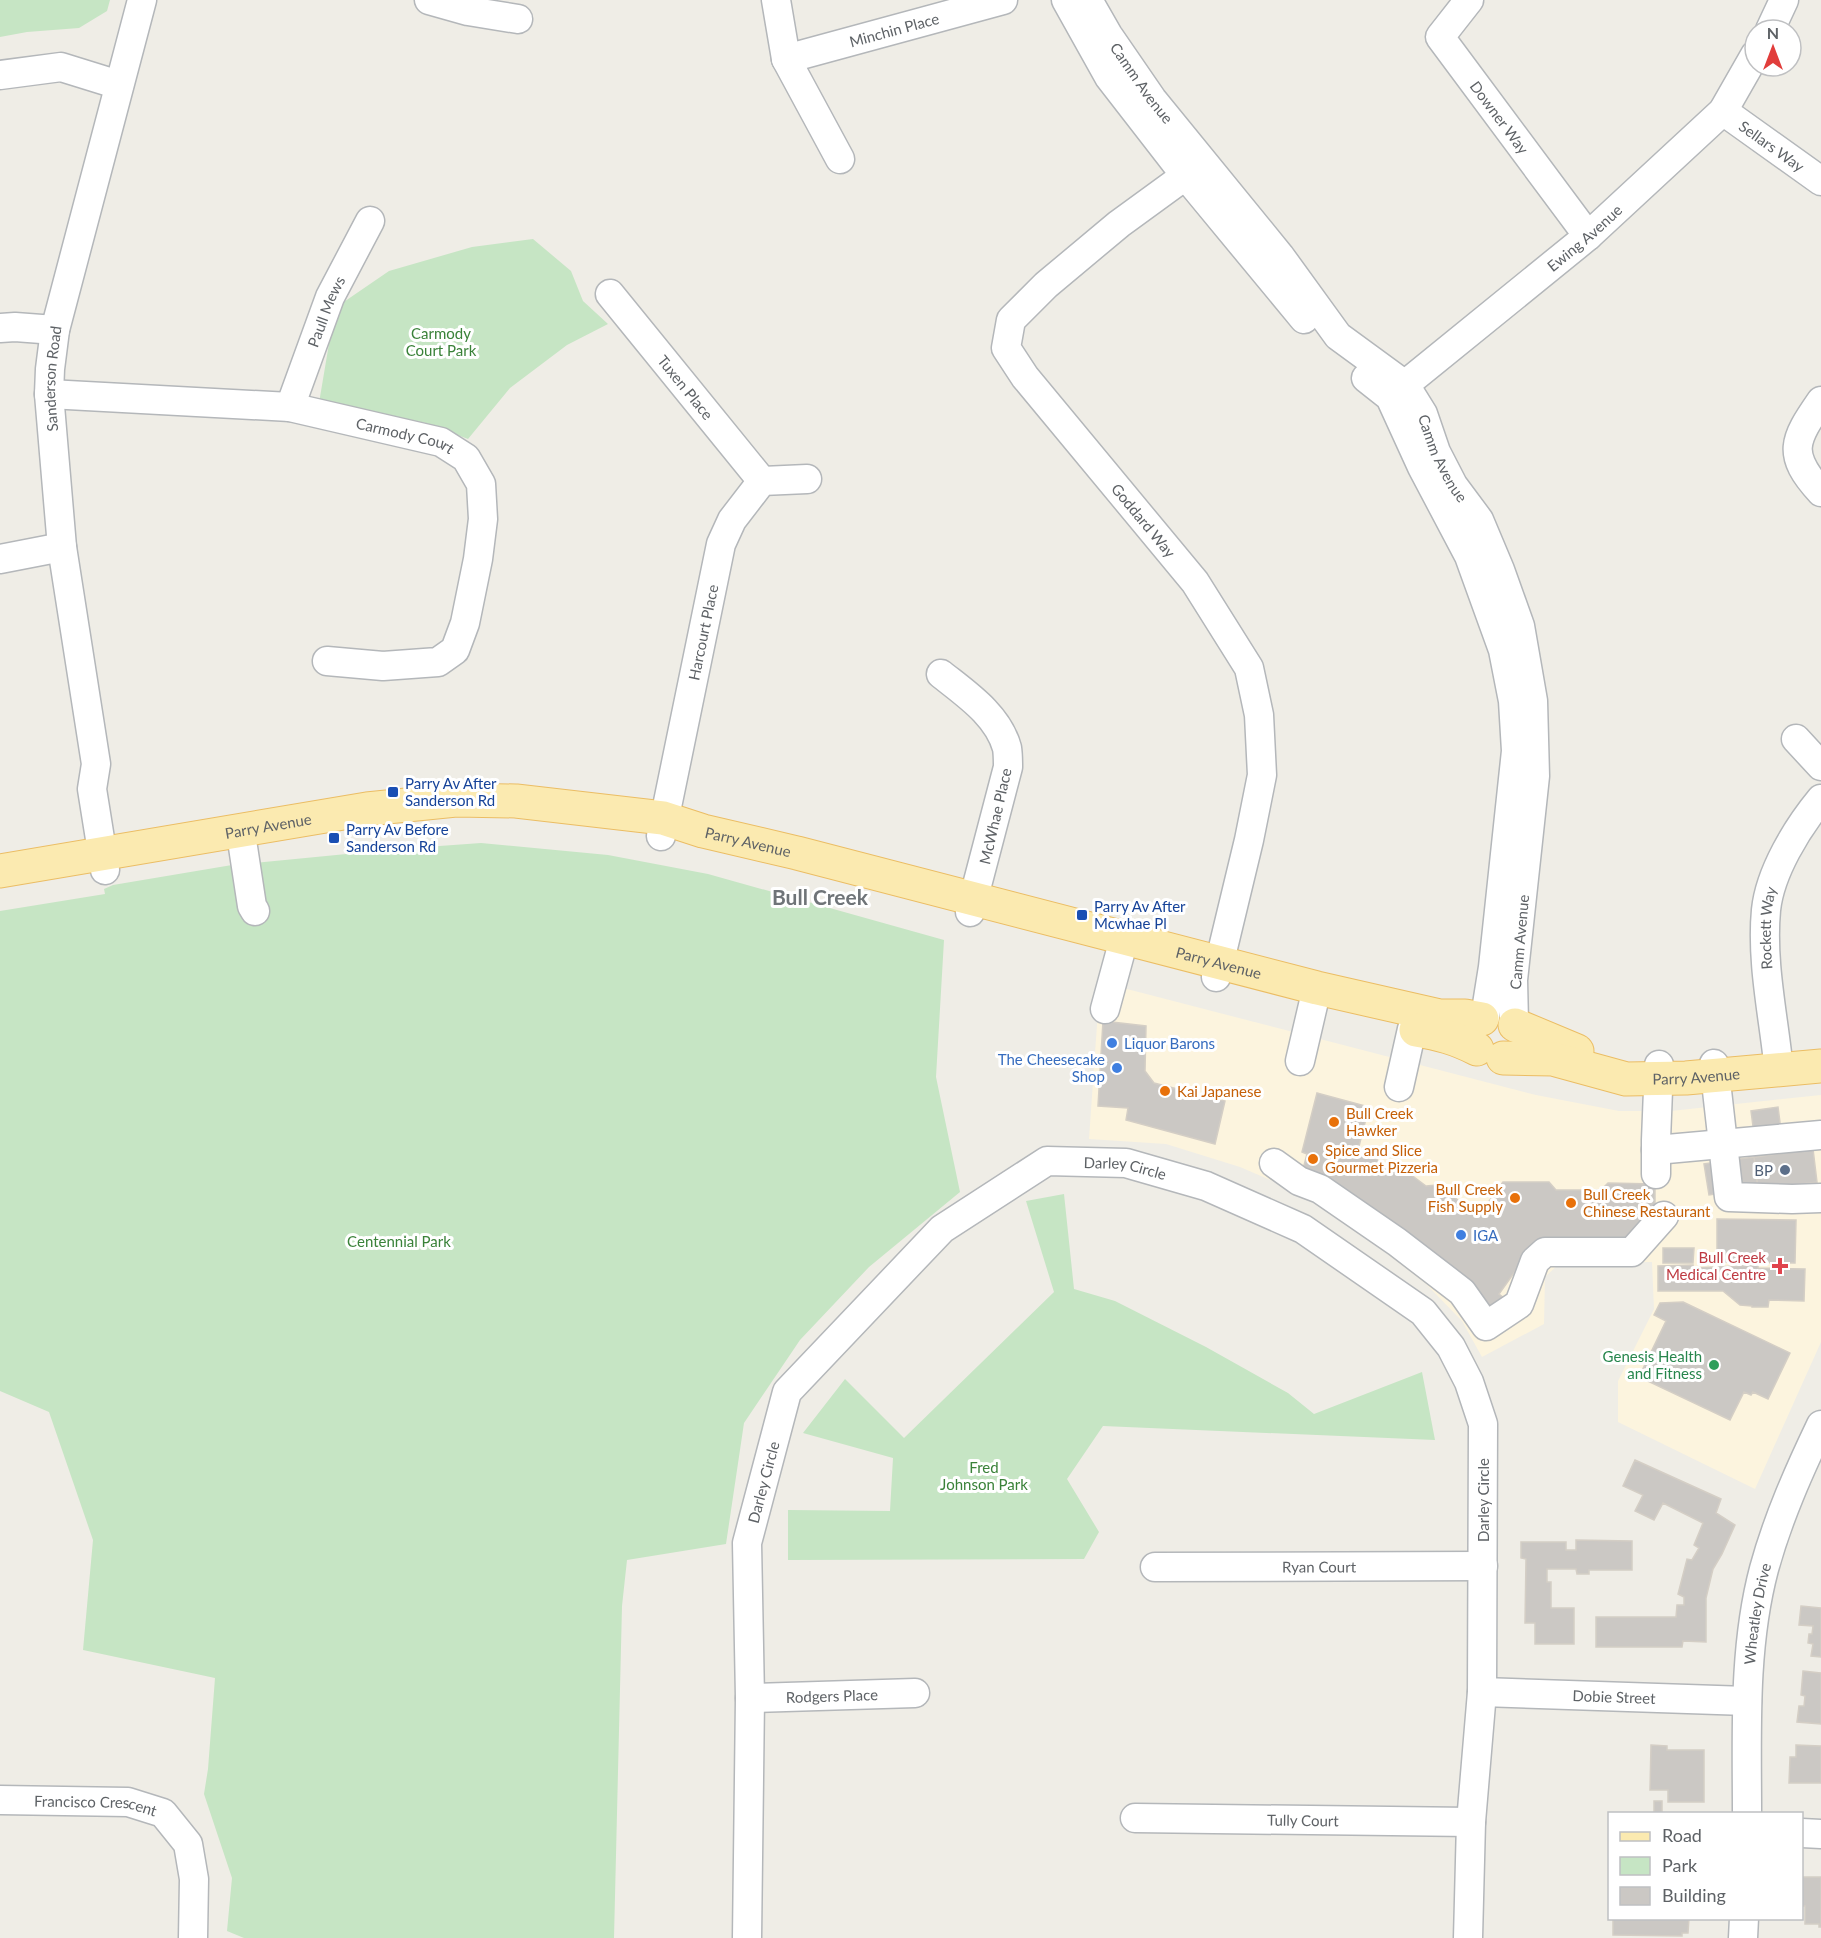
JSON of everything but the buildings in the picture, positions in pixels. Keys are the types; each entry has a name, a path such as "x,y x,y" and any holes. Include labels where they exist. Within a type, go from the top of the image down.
{"main road":[{"name":"Parry Avenue","path":"0,887 114,860 367,809 456,800 516,801 662,827 868,885 973,906 1315,995 1412,1029 1440,1033 1459,1040 1496,1032"},
{"name":"Parry Avenue","path":"0,871 243,847 376,824 466,817 547,819 662,827"},
{"name":"Parry Avenue","path":"1315,995 1440,1017 1466,1016 1496,1032 1659,1072 1820,1063"}],"street":[{"name":"Sanderson Road","path":"114,860 92,789 96,764 62,547 49,394 55,330 142,0"},
{"path":"429,0 468,11 518,20"},
{"path":"776,0 786,59 840,159"},
{"name":"Minchin Place","path":"786,59 1003,0"},
{"name":"Camm Avenue","path":"1066,0 1110,77 1194,169 1280,256 1338,336 1422,414 1436,452 1453,485 1479,520 1500,570 1520,626 1533,701 1535,776 1513,980 1496,1032"},
{"name":"Camm Avenue","path":"1088,0 1107,35 1152,99 1194,169"},
{"name":"Downer Way","path":"1469,0 1440,37 1588,236"},
{"path":"1776,18 1784,0"},
{"path":"0,75 61,67 119,85"},
{"name":"Ewing Avenue","path":"1398,391 1588,236 1723,111 1743,76"},
{"name":"Sellars Way","path":"1723,111 1821,181"},
{"name":"Goddard Way","path":"1194,169 1095,243 1039,292 1011,320 1006,348 1025,377 1195,582 1249,668 1259,715 1262,775 1218,969"},
{"name":"Paull Mews","path":"290,407 330,297 370,221"},
{"name":"Tuxen Place","path":"610,294 762,481"},
{"path":"0,328 55,330"},
{"name":"Carmody Court","path":"49,394 290,407 441,442 466,458 482,484 483,519 478,559 465,623 455,650 438,662 383,666 327,661"},
{"path":"1821,401 1801,430 1797,452 1805,475 1821,492"},
{"path":"762,481 807,479"},
{"name":"Harcourt Place","path":"662,827 721,543 732,520 762,481"},
{"path":"0,559 62,547"},
{"name":"McWhae Place","path":"940,674 981,706 1007,748 1008,767 973,906"},
{"path":"1796,739 1821,766"},
{"name":"Rockett Way","path":"1778,1064 1764,949 1766,908 1778,868 1795,836 1821,799"},
{"path":"243,847 252,906 255,911"},
{"path":"1105,1009 1122,946"},
{"path":"1300,1061 1315,995"},
{"path":"1399,1087 1412,1029"},
{"path":"1715,1070 1729,1197 1821,1198"},
{"path":"1659,1072 1656,1162 1723,1145 1821,1135"},
{"name":"Darley Circle","path":"747,1938 750,1698 747,1542 787,1392 942,1229 1047,1161 1126,1163 1206,1186 1303,1229 1422,1312 1451,1347 1469,1382 1483,1424 1482,1692 1471,1822 1468,1938"},
{"path":"1274,1163 1299,1181 1320,1189 1453,1285 1462,1292 1486,1326 1519,1304 1535,1261 1545,1252 1632,1251 1665,1216"},
{"name":"Wheatley Drive","path":"1747,1812 1747,1701 1752,1635 1764,1569 1792,1486 1821,1425"},
{"name":"Ryan Court","path":"1155,1567 1483,1566"},
{"name":"Dobie Street","path":"1482,1692 1747,1701"},
{"name":"Rodgers Place","path":"750,1698 915,1693"},
{"name":"Francisco Crescent","path":"0,1800 128,1802 163,1813 188,1844 194,1879 193,1938"},
{"name":"Tully Court","path":"1135,1818 1471,1822"},
{"path":"1803,1833 1821,1834"},
{"path":"1743,1938 1744,1920"}],"shaded area":[{"path":"1100,982 1536,1095 1619,1111 1671,1111 1821,1095 1821,1342 1755,1489 1618,1422 1618,1381 1654,1309 1652,1262 1560,1263 1545,1277 1544,1324 1482,1357 1462,1321 1426,1284 1367,1238 1301,1193 1240,1167 1166,1144 1089,1139"}],"green space":[{"path":"0,0 110,0 107,11 79,28 27,32 0,37"},
{"name":"Carmody Court Park","path":"533,239 571,271 583,301 608,324 567,345 510,388 468,439 426,423 319,403 335,308 389,271 472,247"},
{"name":"Centennial Park","path":"481,843 608,855 708,874 944,940 936,1077 960,1192 869,1267 800,1340 744,1423 726,1544 627,1560 622,1606 614,1938 244,1938 227,1931 232,1878 204,1794 215,1678 83,1650 93,1540 49,1412 0,1391 0,911 105,894 104,889 113,885 232,865"},
{"name":"Fred Johnson Park","path":"1064,1194 1074,1289 1115,1301 1206,1347 1288,1393 1314,1414 1422,1372 1435,1440 1103,1426 1067,1479 1099,1532 1084,1559 788,1560 788,1510 890,1511 893,1458 803,1433 845,1379 904,1438 1054,1292 1026,1201"}],"place":[{"name":"Parry Av After Sanderson Rd","path":"393,792"},
{"name":"Parry Av Before Sanderson Rd","path":"334,838"},
{"name":"Parry Av After Mcwhae Pl","path":"1082,915"},
{"name":"Liquor Barons","path":"1112,1043"},
{"name":"The Cheesecake Shop","path":"1117,1068"},
{"name":"Kai Japanese","path":"1165,1091"},
{"name":"Bull Creek Hawker","path":"1334,1122"},
{"name":"Spice and Slice Gourmet Pizzeria","path":"1313,1159"},
{"name":"BP","path":"1785,1170"},
{"name":"Bull Creek Fish Supply","path":"1515,1198"},
{"name":"Bull Creek Chinese Restaurant","path":"1571,1203"},
{"name":"IGA","path":"1461,1235"},
{"name":"Bull Creek Medical Centre","path":"1780,1266"},
{"name":"Genesis Health and Fitness","path":"1714,1365"}],"district":[{"name":"Bull Creek","path":"820,896"}]}
